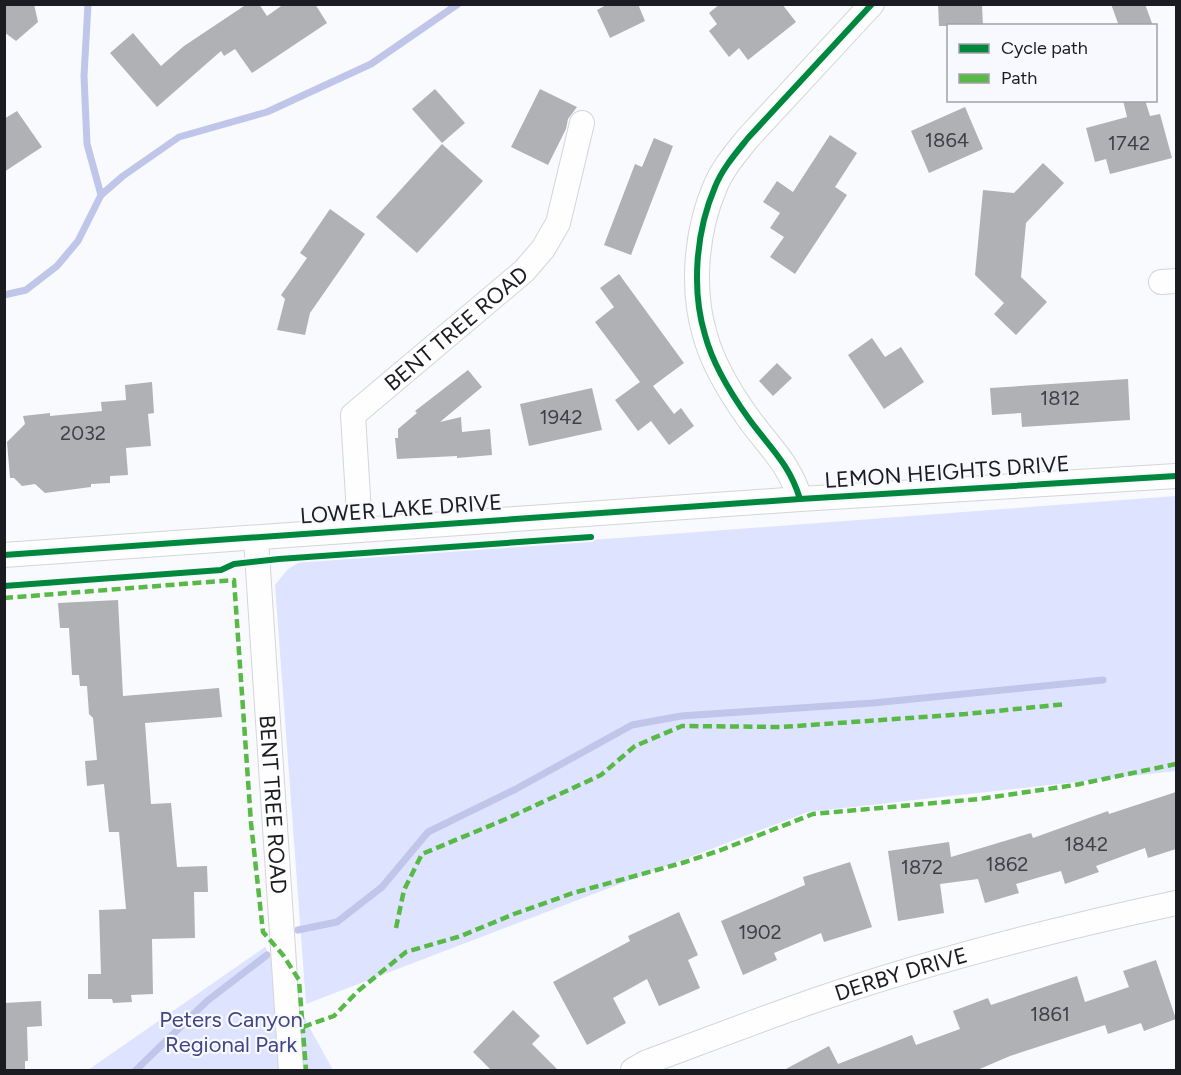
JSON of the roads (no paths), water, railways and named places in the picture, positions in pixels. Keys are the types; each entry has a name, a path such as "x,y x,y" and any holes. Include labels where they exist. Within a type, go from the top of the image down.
{"street":[{"name":"LEMON HEIGHTS DRIVE","path":"872,4 747,138 735,154 716,185 706,211 701,237 697,271 699,303 708,345 717,367 749,418 788,469 800,499 1176,476"},
{"name":"BENT TREE ROAD","path":"360,530 352,415 524,271 543,249 558,224 582,123"},
{"name":"LOWER LAKE DRIVE","path":"4,555 800,499"},
{"name":"BENT TREE ROAD","path":"256,538 291,1071"},
{"name":"DERBY DRIVE","path":"633,1071 645,1063 817,1000 937,962 1176,903"}],"waterway":[{"path":"88,4 84,76 87,144 101,195"},
{"path":"4,295 26,290 57,266 78,241 101,195 123,176 179,137 267,112 371,64 458,4"},
{"path":"298,930 337,922 382,887 428,832 516,789 632,725 681,716 873,703 1103,680"},
{"path":"136,1070 207,1001 267,955"}],"park label":[{"name":"Peters Canyon Regional Park","path":"231,1032"}]}
